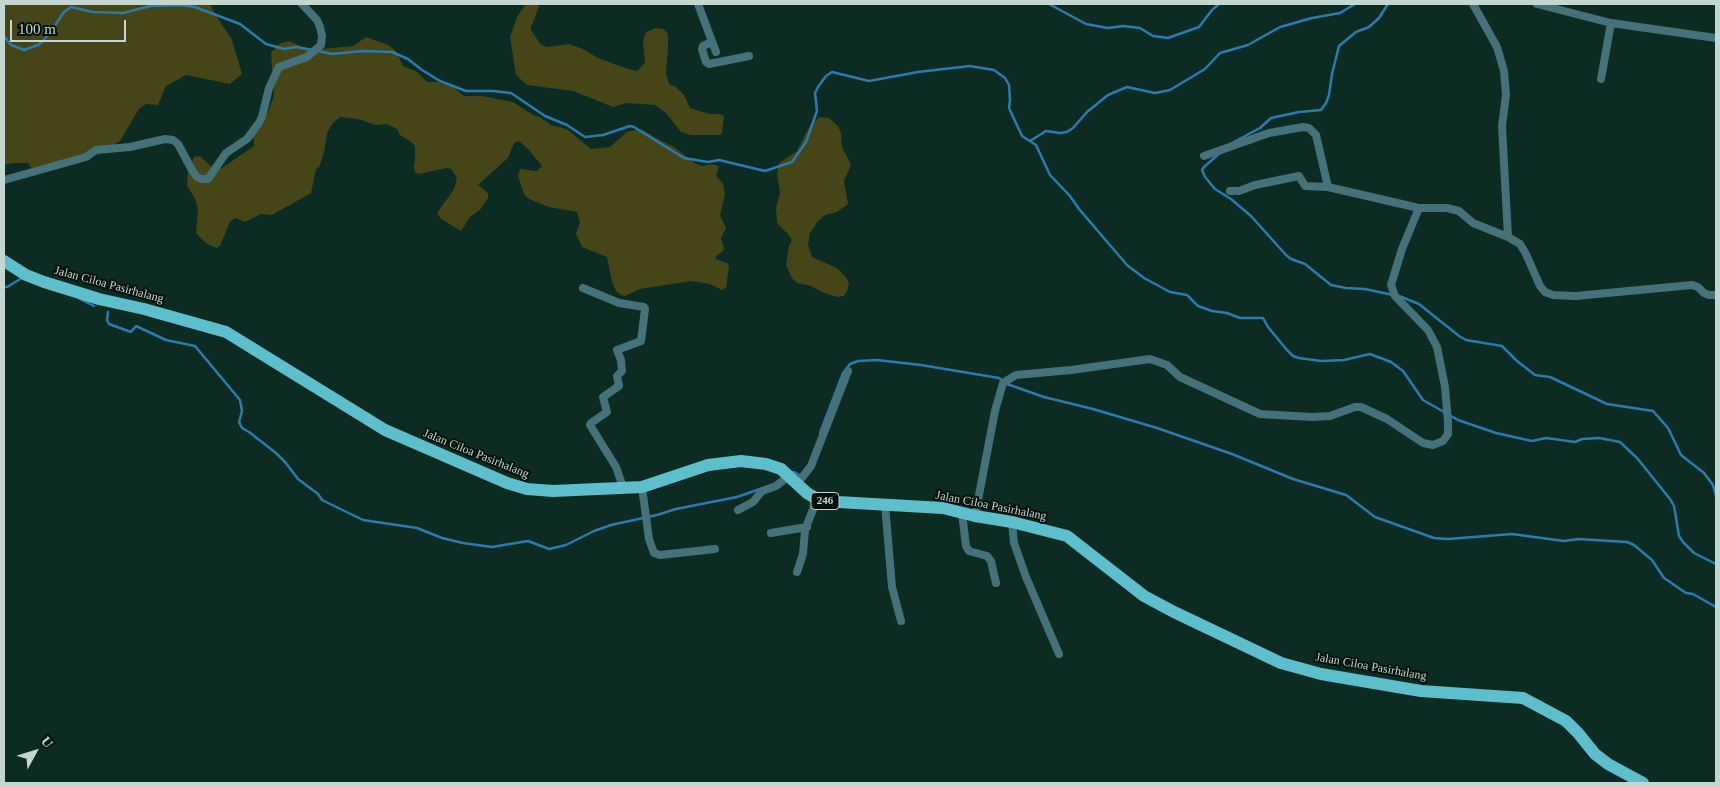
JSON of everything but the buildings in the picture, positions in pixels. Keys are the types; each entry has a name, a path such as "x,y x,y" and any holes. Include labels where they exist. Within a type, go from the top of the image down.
{"main road":[{"name":"Jalan Ciloa Pasirhalang","path":"4,261 26,275 99,300 144,309 226,332 385,430 507,483 536,491 642,487 708,465 741,461 781,469 817,499 943,508 1045,530 1072,539 1144,596 1281,663 1330,676 1421,691 1523,698 1566,721 1595,754 1608,764 1643,783"}],"street":[{"path":"4,180 86,157 96,150 130,147 165,139 173,140 178,144 197,177 208,179 226,153 247,139 259,123 269,88 279,68 307,57 321,45 322,36 317,20 302,4"},
{"path":"698,4 716,52"},
{"path":"1473,4 1497,47 1504,71 1506,96 1502,126 1508,237"},
{"path":"1538,4 1611,23 1716,38"},
{"path":"1601,79 1611,23"},
{"path":"712,42 703,46 702,49 706,62 709,64 749,56"},
{"path":"1204,156 1269,133 1303,127 1309,128 1316,135 1328,187"},
{"path":"1230,190 1239,191 1294,176 1300,177 1302,184 1305,186 1328,187 1419,208 1447,208 1459,211 1472,223 1508,237 1523,247 1540,286 1544,292 1553,295 1576,296 1692,286 1698,287 1709,295 1716,295"},
{"path":"975,516 995,411 1003,383 1016,375 1071,370 1150,359 1167,365 1180,377 1188,381 1260,414 1322,417 1361,407 1387,419 1423,443 1433,445 1442,441 1448,434 1448,422 1445,386 1437,347 1428,330 1395,296 1391,285 1402,249 1419,208"},
{"path":"583,288 619,303 644,307 645,309 640,341 616,350 621,360 622,371 617,376 619,386 604,397 608,412 591,423 590,426 616,467 623,487"},
{"path":"738,510 753,502 762,491 793,480 811,466 848,371"},
{"path":"642,487 649,539 656,555 716,549"},
{"path":"797,572 803,554 805,532 817,499"},
{"path":"886,504 892,587 901,621"},
{"path":"962,513 966,546 969,550 986,556 991,561 996,583"},
{"path":"1012,522 1014,542 1026,577 1060,654"},
{"path":"771,533 807,526"}],"shaded area":[{"path":"4,4 210,4 232,40 242,74 230,84 186,75 166,86 158,105 146,104 139,109 120,141 112,146 32,169 28,163 4,165"},
{"path":"526,4 540,4 531,30 541,45 548,47 569,44 583,49 598,58 637,71 645,63 643,41 646,32 656,28 664,29 668,34 666,73 669,84 676,87 684,95 690,108 724,116 722,134 691,135 681,132 666,113 655,105 627,103 613,107 573,91 527,85 516,75 510,37 517,17"},
{"path":"366,37 388,45 396,51 403,66 416,71 427,82 438,82 453,87 464,96 482,96 513,102 553,126 568,130 591,149 610,147 627,132 639,129 673,146 696,164 719,166 716,176 723,184 725,194 720,215 726,228 721,238 723,251 715,259 727,263 729,266 726,288 722,290 710,284 691,281 640,289 625,296 621,295 616,291 612,282 607,257 582,247 576,234 580,223 577,212 549,207 529,199 524,194 518,176 520,169 537,171 542,166 519,141 514,143 508,158 478,185 488,193 488,198 480,210 470,217 461,231 441,219 437,213 454,189 457,178 451,169 415,173 415,146 400,135 397,129 387,124 376,125 358,119 340,117 333,123 327,133 324,153 319,167 316,169 311,193 272,215 261,214 245,222 235,218 230,222 220,246 217,248 207,244 196,233 198,209 195,198 187,186 188,172 194,157 200,156 214,169 222,168 254,146 253,134 264,123 274,96 271,53 279,44 289,41 310,50 353,46"},
{"path":"819,117 829,118 838,126 841,133 842,147 851,165 844,181 848,204 837,212 825,215 818,221 810,233 808,244 812,257 837,268 846,277 849,284 847,291 844,296 837,297 811,286 797,283 792,278 786,265 789,246 792,240 777,221 776,208 780,193 777,174 779,163 797,151 809,127"}],"waterway":[{"path":"1049,4 1086,24 1108,28 1123,26 1140,28 1153,36 1168,38 1199,27 1219,4"},
{"path":"1030,141 1046,131 1067,132 1108,95 1127,87 1155,93 1170,90 1205,69 1220,53 1248,45 1280,27 1340,13 1355,4"},
{"path":"1230,144 1260,128 1271,118 1299,112 1321,110 1329,95 1339,46 1356,32 1369,27 1379,18 1388,4"},
{"path":"4,36 11,45 24,50 43,41 64,12 71,7 93,12 123,13 151,6 181,5 195,7 240,24 266,44 284,49 296,47 313,50"},
{"path":"318,51 332,54 363,51 392,52 408,59 440,81 466,91 511,93 545,116 567,125 585,137 603,135 630,126 684,158 708,162 719,160 765,171 792,162 806,142 817,111 815,93 826,76 832,72 869,81 918,72 970,66 994,70 1005,78 1009,85 1009,108 1022,136 1036,145 1050,175 1070,196 1127,265 1144,278 1170,292 1187,295 1198,306 1212,311 1227,313 1240,318 1263,318 1268,327 1293,356 1321,361 1344,360 1370,354 1391,362 1403,371 1423,400 1458,420 1496,433 1532,441 1546,438 1575,442 1582,439 1599,438 1620,442 1637,458 1670,499 1674,506 1679,536 1683,542 1694,553 1716,564"},
{"path":"1221,152 1202,170 1205,177 1215,189 1231,199 1251,216 1286,255 1305,264 1331,285 1393,295"},
{"path":"4,287 22,278"},
{"path":"1399,296 1419,304 1466,340 1502,346 1535,375 1550,377 1607,404 1653,411 1668,428 1681,455 1704,473 1713,485 1716,496"},
{"path":"80,299 94,306"},
{"path":"108,312 107,320 109,324 131,332 136,326 166,340 195,346 240,400 242,411 239,422 242,428 276,453 298,479 318,494 322,500 363,520 417,528 442,538 463,543 492,547 528,541 549,549 566,545 611,525 676,509 737,497 760,489"},
{"path":"820,433 843,373 850,364 858,361 877,360 921,365 999,378 1007,384 1044,397 1157,428 1232,454 1293,479 1346,495 1375,517 1434,538 1448,539 1512,534 1564,541 1578,539 1627,542 1634,545 1652,560 1664,578 1686,593 1693,594 1716,607"},
{"path":"791,473 794,472 801,476"}]}
